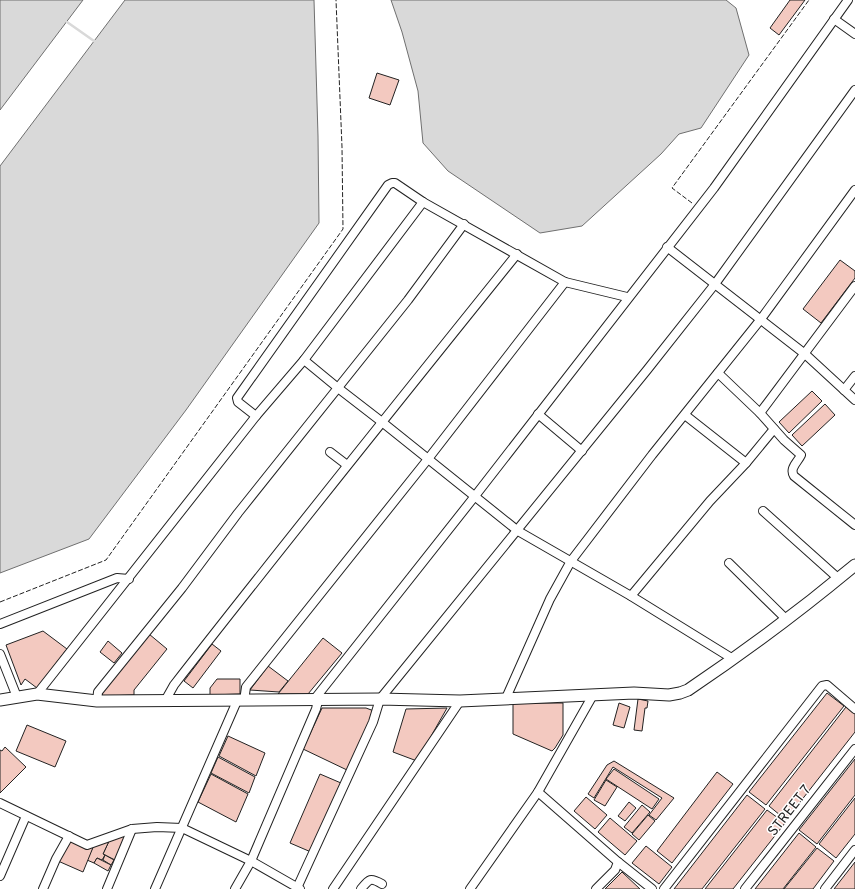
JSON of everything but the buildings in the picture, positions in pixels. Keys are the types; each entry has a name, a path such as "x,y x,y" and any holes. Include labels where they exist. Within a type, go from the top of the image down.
{"street":[{"path":"235,889 251,862 316,709 315,701 714,188 848,0"},
{"path":"834,19 855,34"},
{"path":"0,803 87,845 132,829 157,827 182,828 251,862 299,888 373,722 380,699 518,531 715,284 855,90"},
{"path":"256,416 238,402 237,398 388,185 392,183 395,183 422,202 464,224 565,282 628,298"},
{"path":"506,698 550,599 571,560 761,319 855,190"},
{"path":"37,694 256,416 304,360 422,202"},
{"path":"97,702 98,692 182,588 218,539 408,300 464,224"},
{"path":"667,247 805,354 855,400"},
{"path":"165,702 174,685 346,465 517,254"},
{"path":"154,889 246,687 428,459 565,282"},
{"path":"760,413 855,286"},
{"path":"304,360 518,531 571,560 733,659"},
{"path":"718,373 801,455 792,469 794,476 855,525"},
{"path":"844,390 855,376"},
{"path":"538,414 582,451"},
{"path":"685,414 746,463"},
{"path":"631,596 774,429"},
{"path":"330,452 346,465"},
{"path":"763,511 839,579"},
{"path":"729,563 787,620"},
{"path":"0,700 37,694 97,702 315,701 380,699 460,701 634,693 669,695 688,690 733,659 787,620 855,565"},
{"path":"0,624 117,578 129,579"},
{"path":"0,654 17,697"},
{"path":"664,889 822,686 826,685 855,708"},
{"path":"470,889 538,792 593,695"},
{"path":"333,889 460,701"},
{"name":"STREET 7","path":"745,889 855,749"},
{"path":"538,792 618,862 652,889"},
{"path":"0,876 26,816"},
{"path":"107,889 132,829"},
{"path":"43,889 56,859 69,836"},
{"path":"825,889 855,850"},
{"path":"596,889 615,870 618,862"},
{"path":"361,889 367,881 370,880 374,880 382,884"}],"shaded area":[{"path":"0,0 83,0 0,110"},
{"path":"125,0 314,0 319,223 186,410 89,539 0,573 0,166"},
{"path":"391,0 726,0 736,8 749,55 701,128 679,134 661,154 582,226 540,233 448,171 423,143 418,91 402,32"}],"waterway":[{"path":"67,22 94,41"}],"fence":[{"path":"0,602 106,560 343,229 342,147 336,0"},
{"path":"692,203 672,188 809,0"}]}
